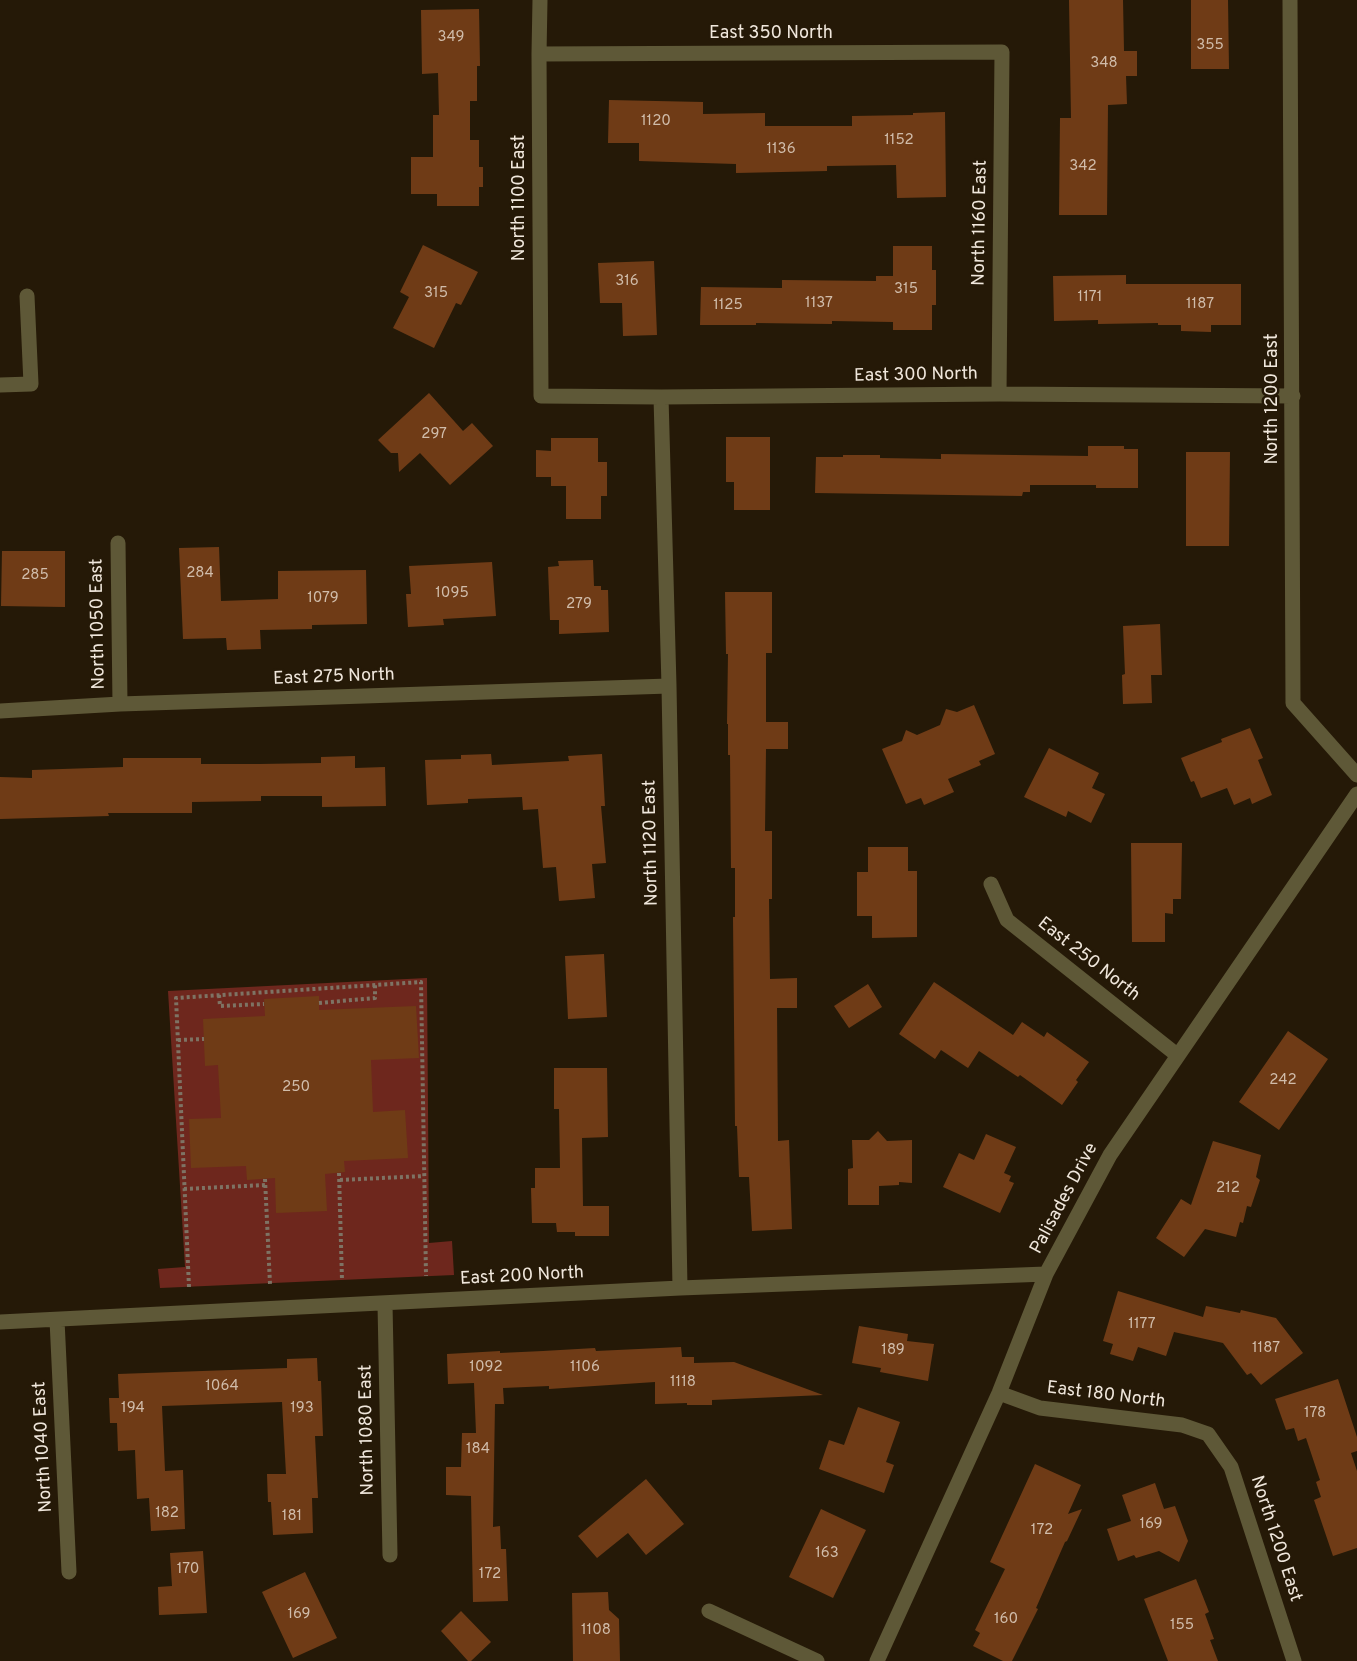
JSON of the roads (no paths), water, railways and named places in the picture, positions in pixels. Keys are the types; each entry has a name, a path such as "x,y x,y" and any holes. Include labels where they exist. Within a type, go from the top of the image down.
{"street":[{"name":"North 1100 East","path":"540,0 541,396"},
{"name":"North 1200 East","path":"1290,0 1293,703 1357,775"},
{"name":"East 350 North","path":"539,54 1002,52"},
{"name":"North 1160 East","path":"999,394 1002,52"},
{"path":"0,385 31,384 27,296"},
{"name":"East 300 North","path":"541,396 999,394 1293,396"},
{"name":"North 1120 East","path":"661,397 669,686 680,1288"},
{"name":"North 1050 East","path":"118,543 120,704"},
{"name":"East 275 North","path":"0,711 120,704 669,686"},
{"name":"Palisades Drive","path":"877,1661 999,1393 1046,1274 1110,1155 1357,794"},
{"name":"East 250 North","path":"991,884 1006,920 1177,1055"},
{"name":"East 200 North","path":"0,1322 680,1288 1046,1274"},
{"name":"North 1080 East","path":"385,1304 390,1555"},
{"name":"North 1040 East","path":"57,1320 69,1572"},
{"name":"East 180 North","path":"999,1393 1040,1408 1182,1425 1208,1434"},
{"name":"North 1200 East","path":"1208,1434 1231,1467 1294,1661"},
{"path":"709,1611 817,1661"}]}
